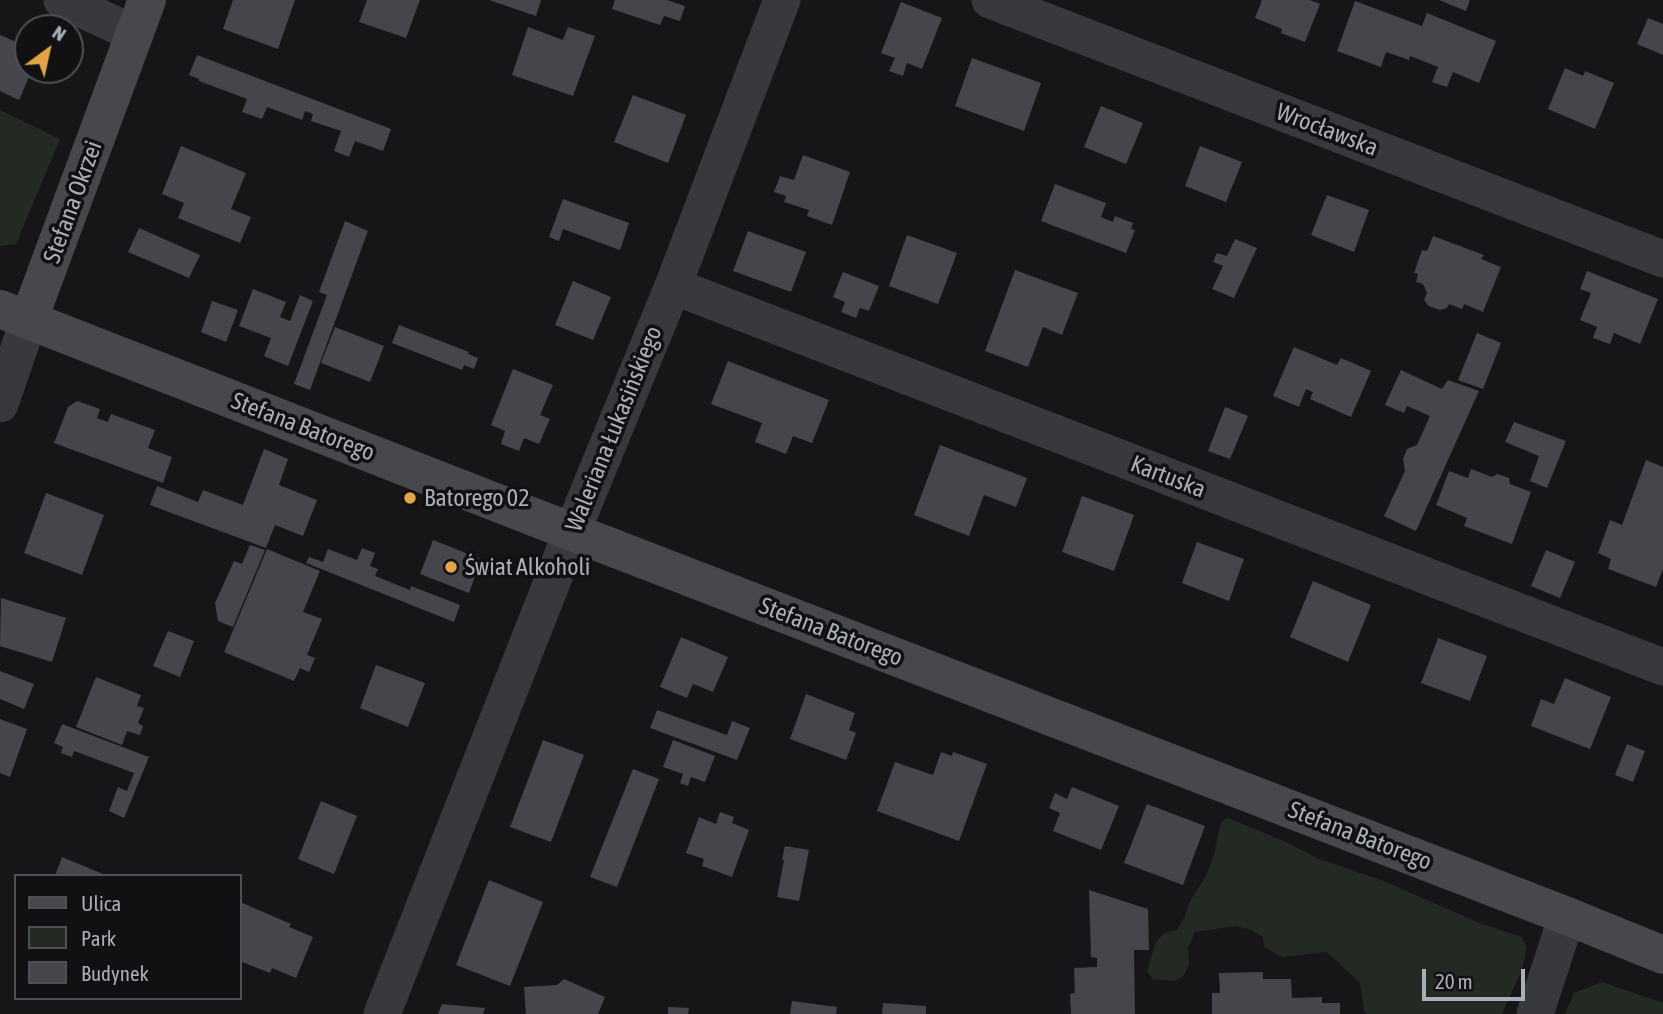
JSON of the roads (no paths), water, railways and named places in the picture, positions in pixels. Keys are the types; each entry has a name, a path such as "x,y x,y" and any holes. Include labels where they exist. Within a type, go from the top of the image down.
{"street":[{"path":"62,0 141,17"},
{"name":"Waleriana Łukasińskiego","path":"382,1014 572,532 673,286 782,0"},
{"name":"Wrocławska","path":"990,0 1663,259"},
{"name":"Stefana Okrzei","path":"0,404 14,314 141,17"},
{"name":"Kartuska","path":"673,286 1663,667"},
{"name":"Stefana Batorego","path":"14,314 1663,955"},
{"path":"1535,1014 1567,916"}],"place":[{"name":"Batorego 02","path":"410,498"},
{"name":"Świat Alkoholi","path":"451,567"}]}
